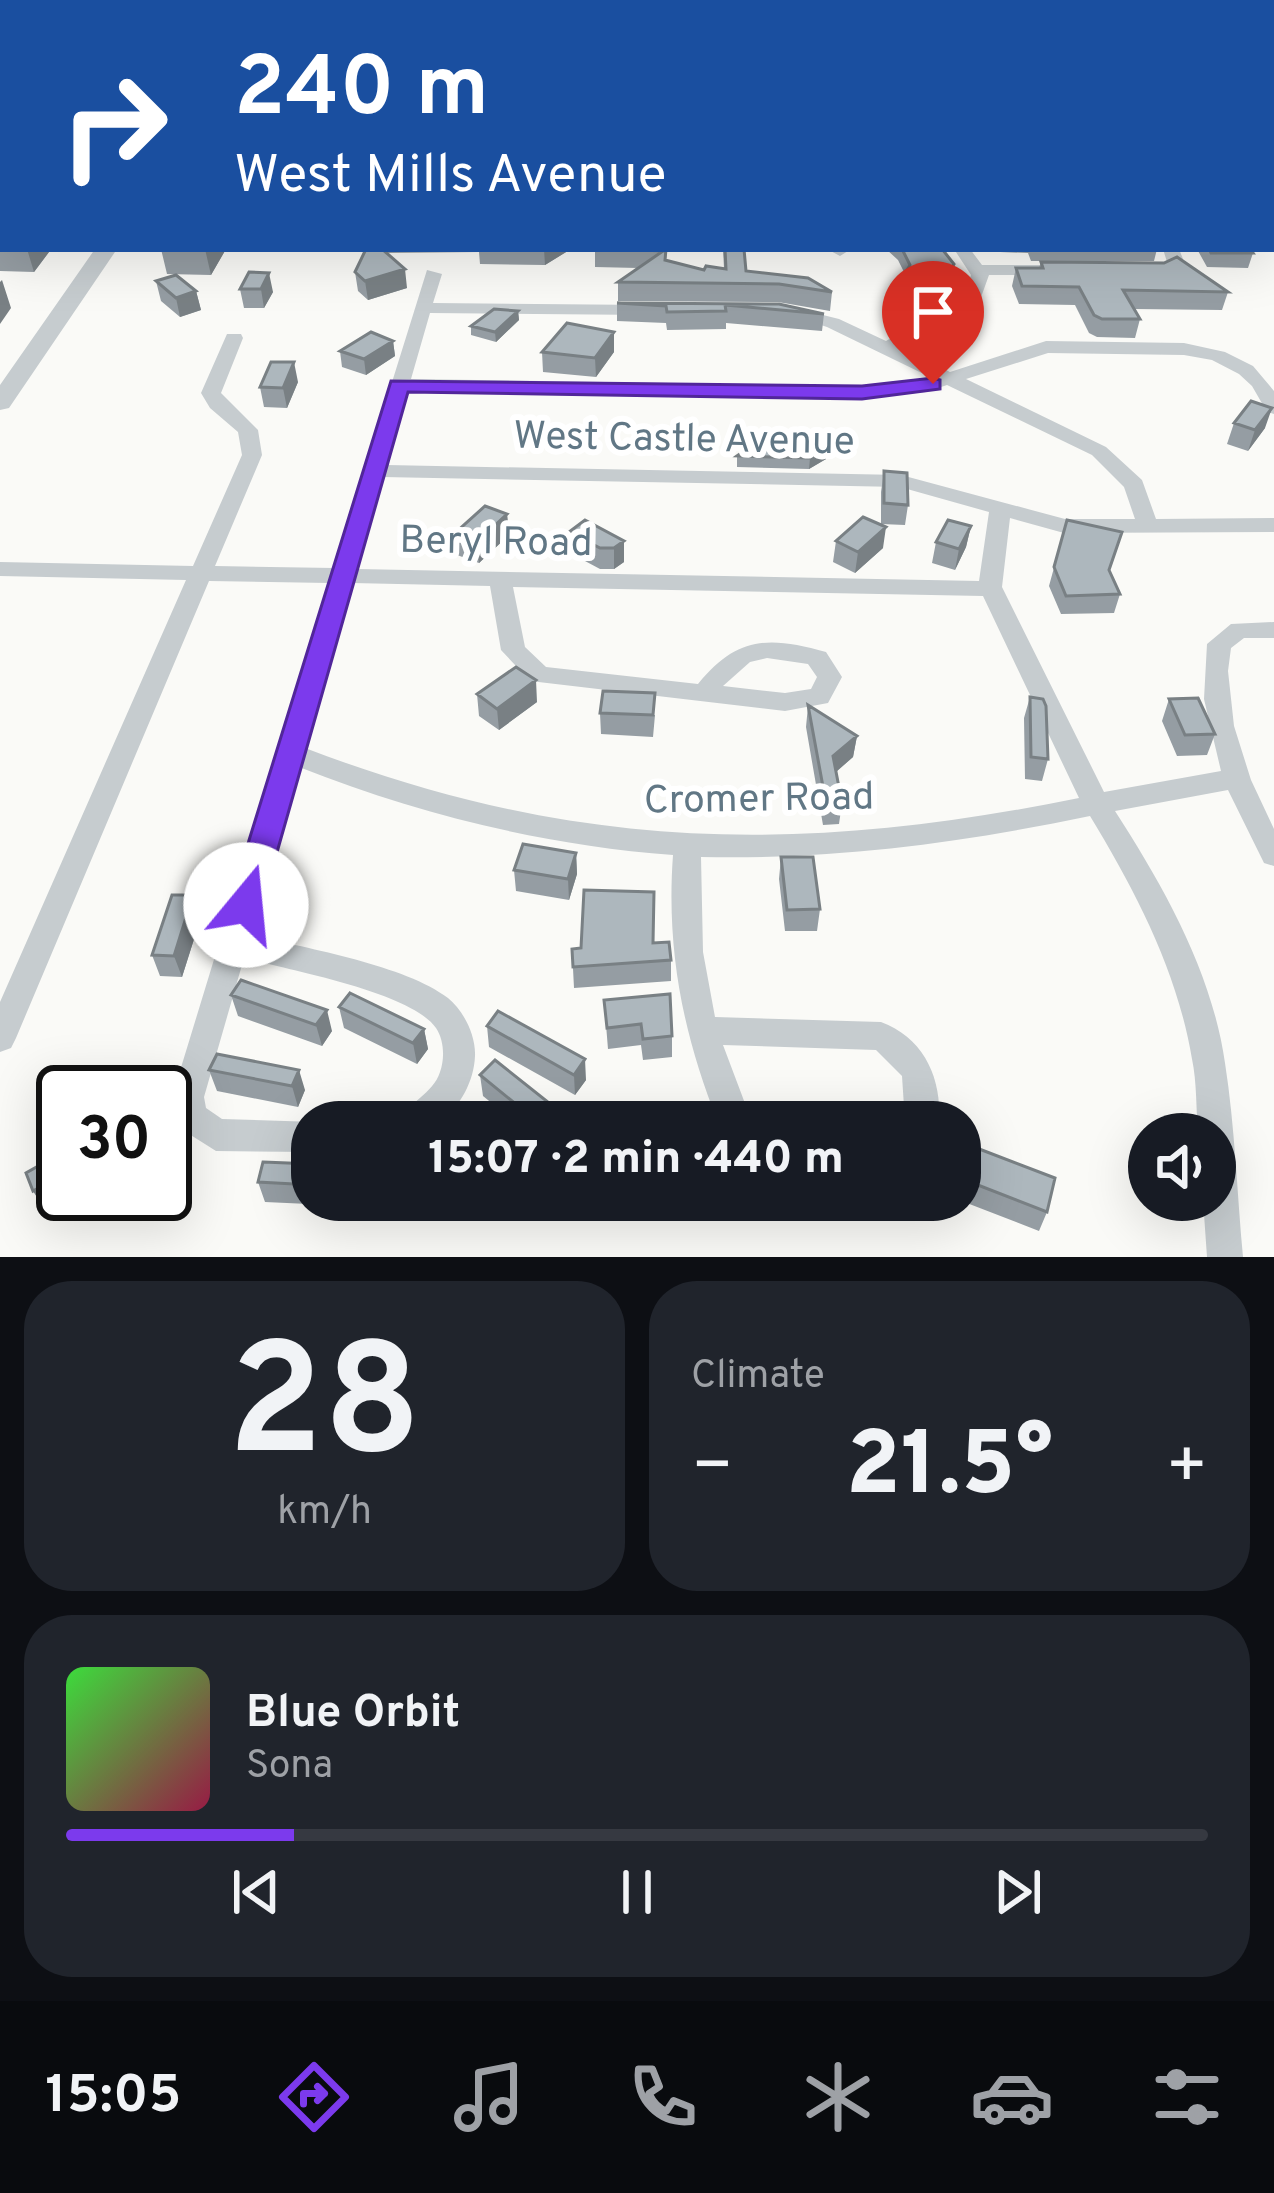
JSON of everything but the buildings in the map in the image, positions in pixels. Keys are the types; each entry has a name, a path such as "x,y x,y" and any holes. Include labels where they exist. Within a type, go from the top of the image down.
{"street":[{"path":"0,403 104,252"},
{"path":"888,348 970,299 980,285 978,269 964,252"},
{"path":"1132,272 1173,267 1172,252"},
{"path":"978,269 1066,271"},
{"path":"291,1136 216,1135 190,1116 190,1091 433,274"},
{"path":"423,308 659,310"},
{"path":"778,312 818,317 1105,455 1134,485 1148,526"},
{"path":"0,1038 253,450 245,425 217,404 212,393 234,338"},
{"path":"399,385 862,392 926,386 1046,347 1184,350 1218,356 1246,370 1274,408"},
{"name":"West Castle Avenue","path":"374,471 901,481 1053,525 1274,525"},
{"path":"1000,509 991,590 1094,802 1150,890 1198,1011 1214,1098 1225,1257"},
{"name":"Beryl Road","path":"0,569 991,590"},
{"path":"500,580 513,650 527,668 554,679 705,692"},
{"path":"1274,630 1239,630 1225,637 1218,648 1220,701 1235,778 1274,855"},
{"name":"Cromer Road","path":"292,754 354,781 474,818 551,833 688,847 784,848 889,840 992,826 1094,802 1235,778"},
{"path":"688,847 685,923 702,1030 727,1101"},
{"path":"234,943 412,994 443,1012 455,1032 458,1067 448,1093 439,1101"},
{"path":"702,1030 881,1036 901,1046 915,1064 919,1101"}],"route":[{"path":"246,905 399,385 862,392 933,384"}]}
